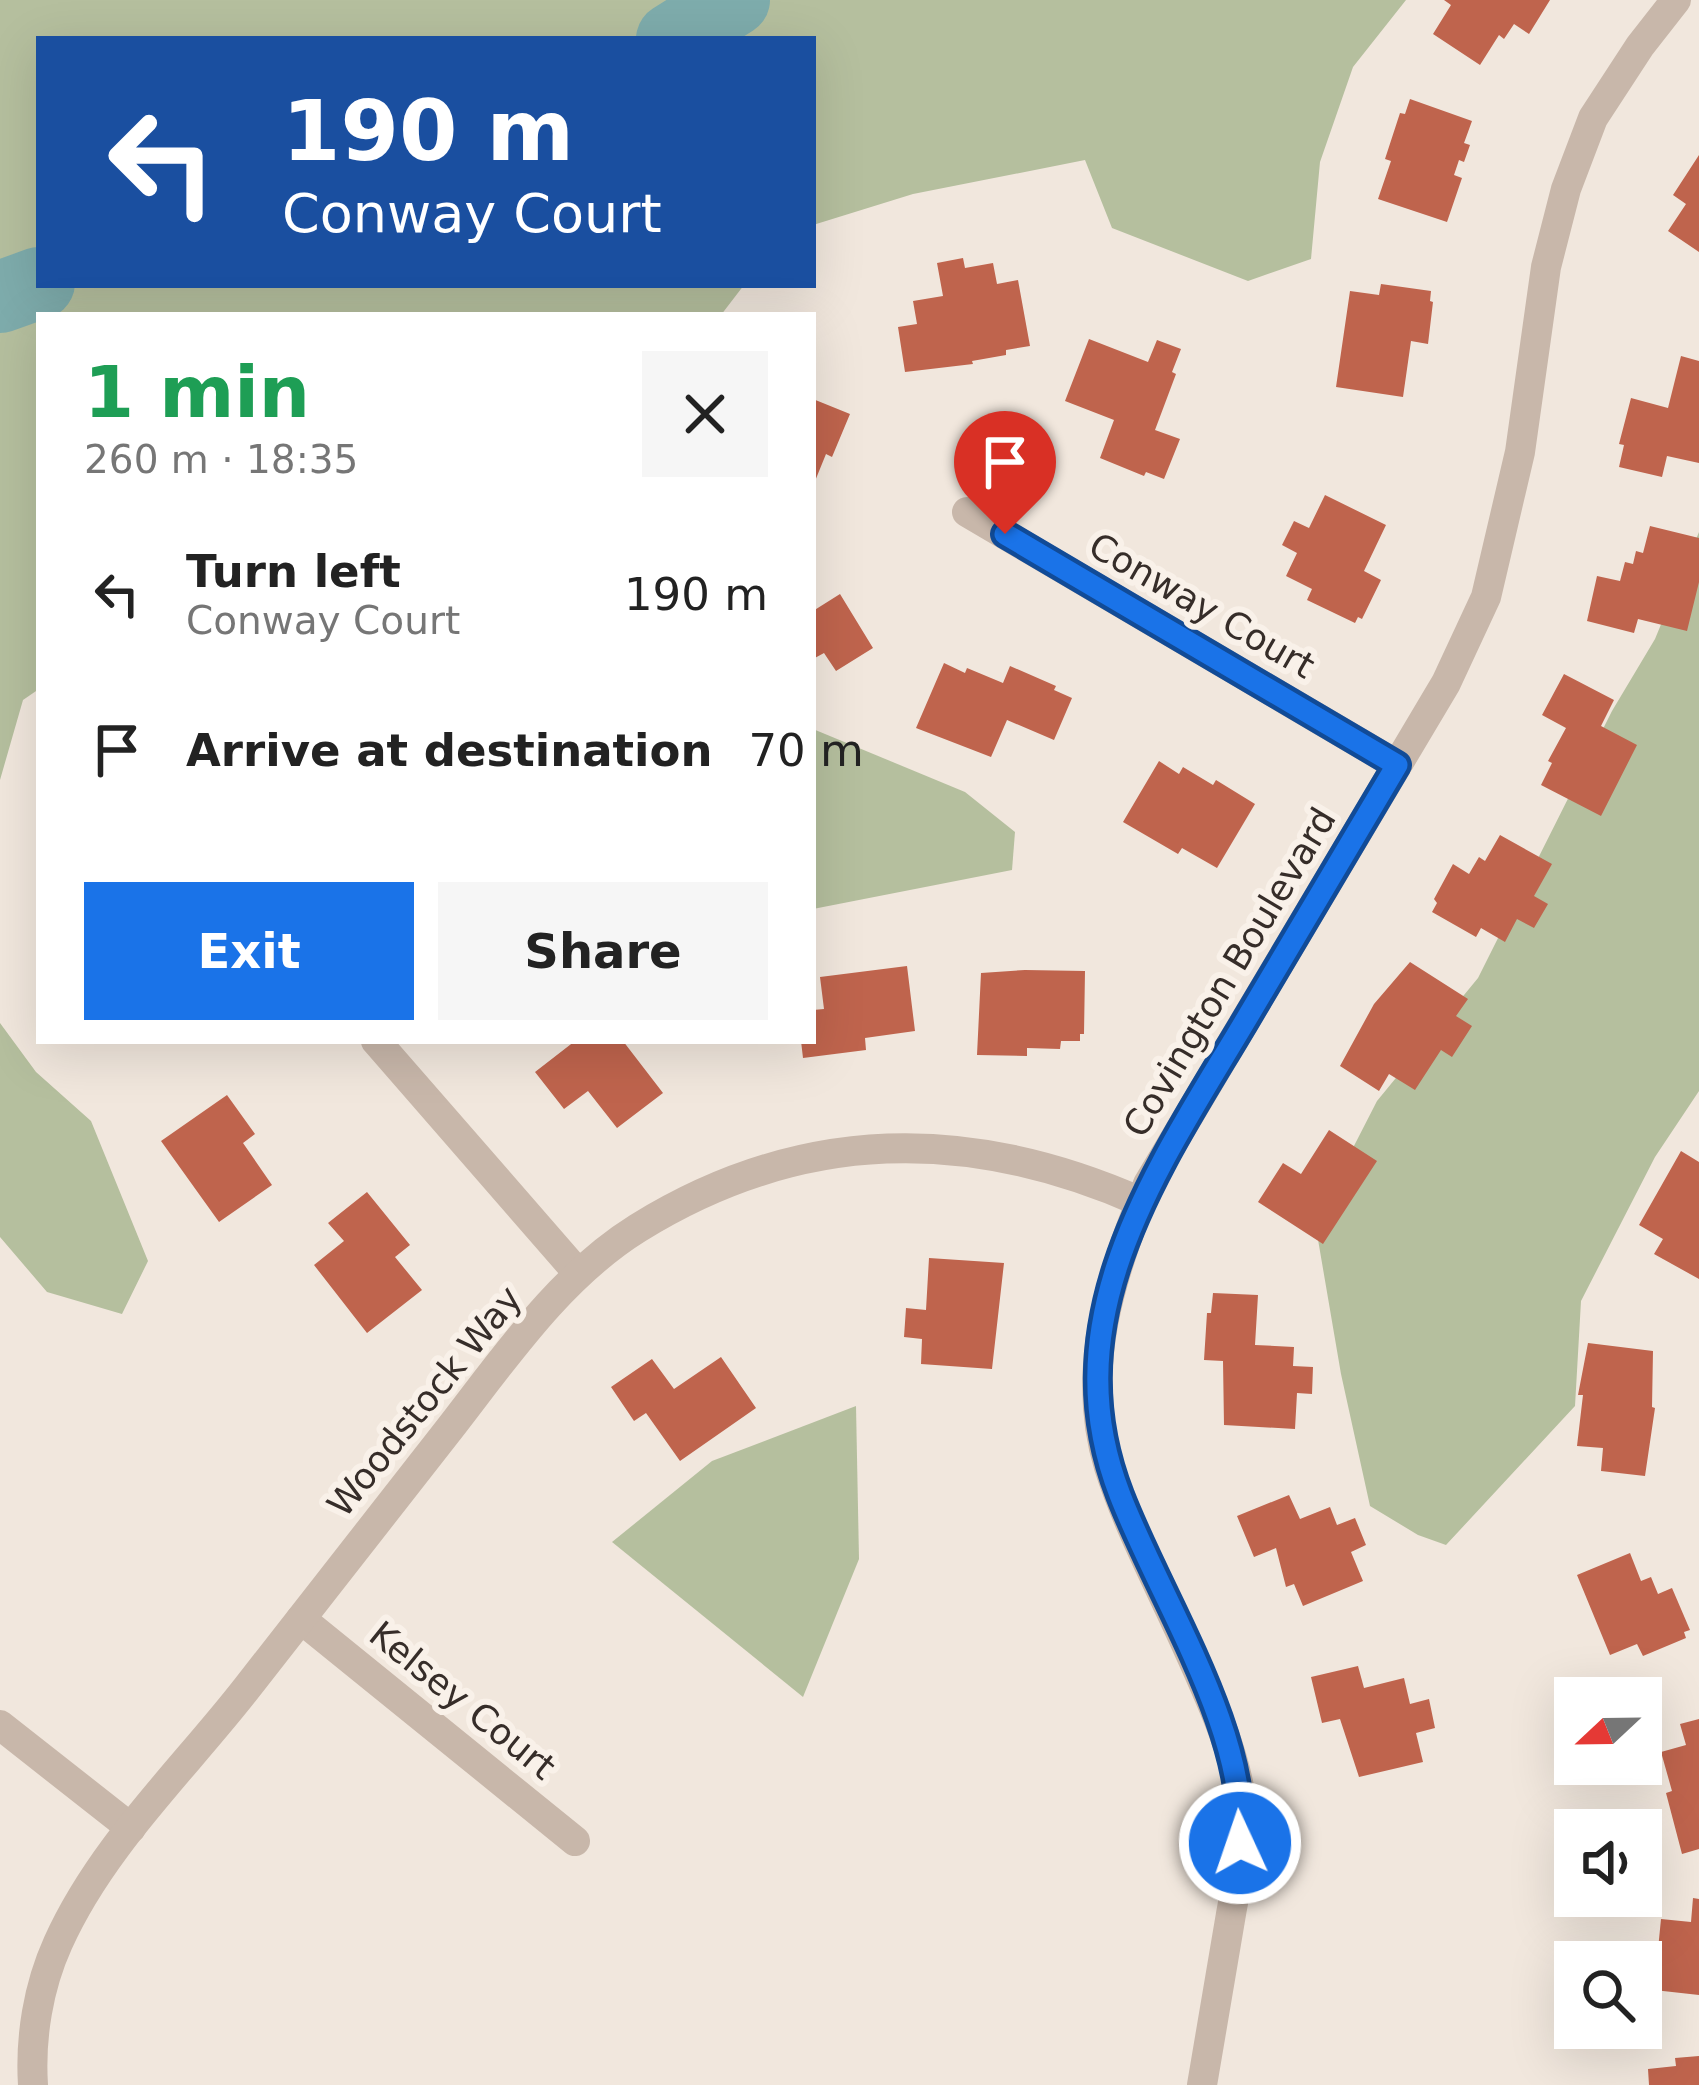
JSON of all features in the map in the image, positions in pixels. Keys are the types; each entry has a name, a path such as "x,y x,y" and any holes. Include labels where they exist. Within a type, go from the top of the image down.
{"street":[{"name":"Covington Boulevard","path":"1202,2085 1238,1877 1243,1810 1214,1708 1131,1523 1102,1440 1097,1376 1100,1338 1116,1264 1141,1202 1446,683 1486,597 1520,452 1546,267 1566,189 1593,118 1676,0"},
{"name":"Conway Court","path":"967,512 1397,765"},
{"path":"379,1044 578,1273"},
{"name":"Woodstock Way","path":"33,2085 36,2014 57,1945 89,1888 131,1828 515,1344 578,1273 639,1228 706,1194 759,1172 876,1147 944,1148 1004,1156 1079,1174 1141,1202"},
{"name":"Kelsey Court","path":"301,1619 575,1841"},
{"path":"0,1725 131,1828"}],"green space":[{"path":"0,0 1406,0 1353,67 1320,162 1311,259 1248,281 1112,228 1085,160 913,194 816,224 816,36 36,36 36,288 742,288 723,312 36,312 36,691 23,700 0,780"},
{"path":"1699,532 1699,1091 1655,1157 1581,1301 1575,1406 1446,1545 1418,1535 1370,1506 1315,1222 1377,1101 1478,978 1612,711 1655,639"},
{"path":"816,730 965,792 1015,832 1012,870 816,908"},
{"path":"0,1023 36,1072 91,1121 148,1261 122,1314 47,1292 0,1237"},
{"path":"856,1406 859,1559 803,1697 612,1542 712,1461"}],"building":[{"path":"1444,0 1550,0 1529,34 1514,24 1504,39 1499,35 1480,65 1433,34 1451,5"},
{"path":"1410,99 1472,121 1464,143 1470,145 1454,175 1462,178 1447,222 1378,199 1391,161 1385,159 1400,113 1405,114"},
{"path":"1699,155 1699,252 1668,231 1686,204 1673,195"},
{"path":"963,258 965,268 993,263 997,284 1018,280 1030,346 973,364 905,372 898,327 917,324 913,301 943,296 937,263"},
{"path":"1381,284 1431,291 1428,344 1411,341 1403,397 1336,387 1350,291 1379,295"},
{"path":"1089,339 1148,362 1157,340 1181,349 1155,430 1180,439 1164,479 1100,458 1114,420 1065,401"},
{"path":"1681,356 1699,361 1699,463 1667,456 1662,477 1619,467 1624,445 1619,444 1631,398 1668,408"},
{"path":"816,400 850,414 832,457 826,454 816,479"},
{"path":"1325,495 1386,525 1364,571 1381,580 1362,619 1358,617 1355,623 1307,600 1312,589 1286,576 1297,553 1282,545 1294,521 1309,528"},
{"path":"1650,526 1699,538 1699,582 1687,631 1638,619 1634,633 1587,621 1597,576 1620,581 1625,562 1633,564 1636,551 1643,553"},
{"path":"840,594 873,648 836,671 824,653 816,657 816,609"},
{"path":"944,663 1003,683 1010,666 1056,686 1054,690 1072,698 1054,740 1007,720 991,757 916,728"},
{"path":"1564,674 1614,700 1601,726 1637,745 1601,816 1541,785 1566,728 1542,715"},
{"path":"1159,761 1179,774 1183,767 1213,785 1216,780 1255,804 1217,868 1182,848 1178,854 1123,822"},
{"path":"1500,835 1552,864 1534,896 1548,904 1534,928 1517,919 1505,942 1481,928 1476,937 1432,912 1453,864 1469,874 1479,857 1485,861"},
{"path":"1410,962 1468,999 1456,1016 1472,1026 1452,1057 1441,1050 1415,1090 1389,1074 1379,1091 1340,1066 1374,1004"},
{"path":"907,966 915,1031 865,1038 866,1050 803,1058 801,1044 816,1044 816,1010 824,1009 820,977"},
{"path":"1085,971 1084,1034 1080,1041 1061,1041 1060,1049 1027,1048 1027,1056 977,1055 981,973"},
{"path":"571,1044 625,1044 663,1093 617,1128 588,1091 564,1109 535,1072"},
{"path":"227,1095 255,1134 243,1143 272,1185 219,1222 161,1141"},
{"path":"1329,1130 1377,1161 1323,1244 1258,1202 1283,1163 1301,1174"},
{"path":"1681,1151 1699,1162 1699,1279 1654,1254 1663,1239 1639,1225"},
{"path":"367,1192 410,1245 395,1257 422,1290 367,1333 314,1265 344,1241 328,1223"},
{"path":"929,1258 1004,1263 992,1369 921,1364 922,1339 904,1337 906,1308 926,1310"},
{"path":"1213,1293 1258,1295 1255,1345 1294,1347 1293,1366 1313,1367 1312,1394 1297,1393 1295,1429 1224,1425 1223,1361 1204,1360"},
{"path":"1588,1343 1653,1351 1655,1408 1645,1476 1601,1471 1603,1448 1577,1446 1583,1395 1578,1395"},
{"path":"721,1357 756,1408 680,1461 646,1413 634,1421 611,1387 652,1359 674,1389"},
{"path":"1289,1495 1300,1519 1330,1507 1337,1525 1355,1518 1366,1545 1351,1552 1363,1581 1303,1606 1294,1584 1286,1587 1276,1548 1254,1557 1237,1516"},
{"path":"1630,1553 1641,1581 1651,1577 1658,1594 1672,1588 1690,1630 1684,1632 1686,1638 1643,1656 1637,1644 1610,1655 1577,1575"},
{"path":"1358,1666 1364,1688 1404,1678 1410,1704 1429,1699 1435,1728 1416,1733 1423,1762 1359,1777 1340,1719 1322,1723 1311,1677"},
{"path":"1699,1719 1699,1849 1682,1854 1662,1756 1686,1745 1680,1724"},
{"path":"1693,1898 1699,1899 1699,1995 1662,1991 1661,1919 1691,1922"},
{"path":"1699,2056 1699,2085 1649,2085 1648,2069 1676,2066 1675,2058"}],"waterway":[{"path":"677,36 734,0"},
{"path":"0,297 36,284"}],"route":[{"path":"1005,534 1397,765 1148,1184 1116,1264 1100,1338 1098,1412 1109,1467 1214,1708 1243,1810 1240,1843"}]}
